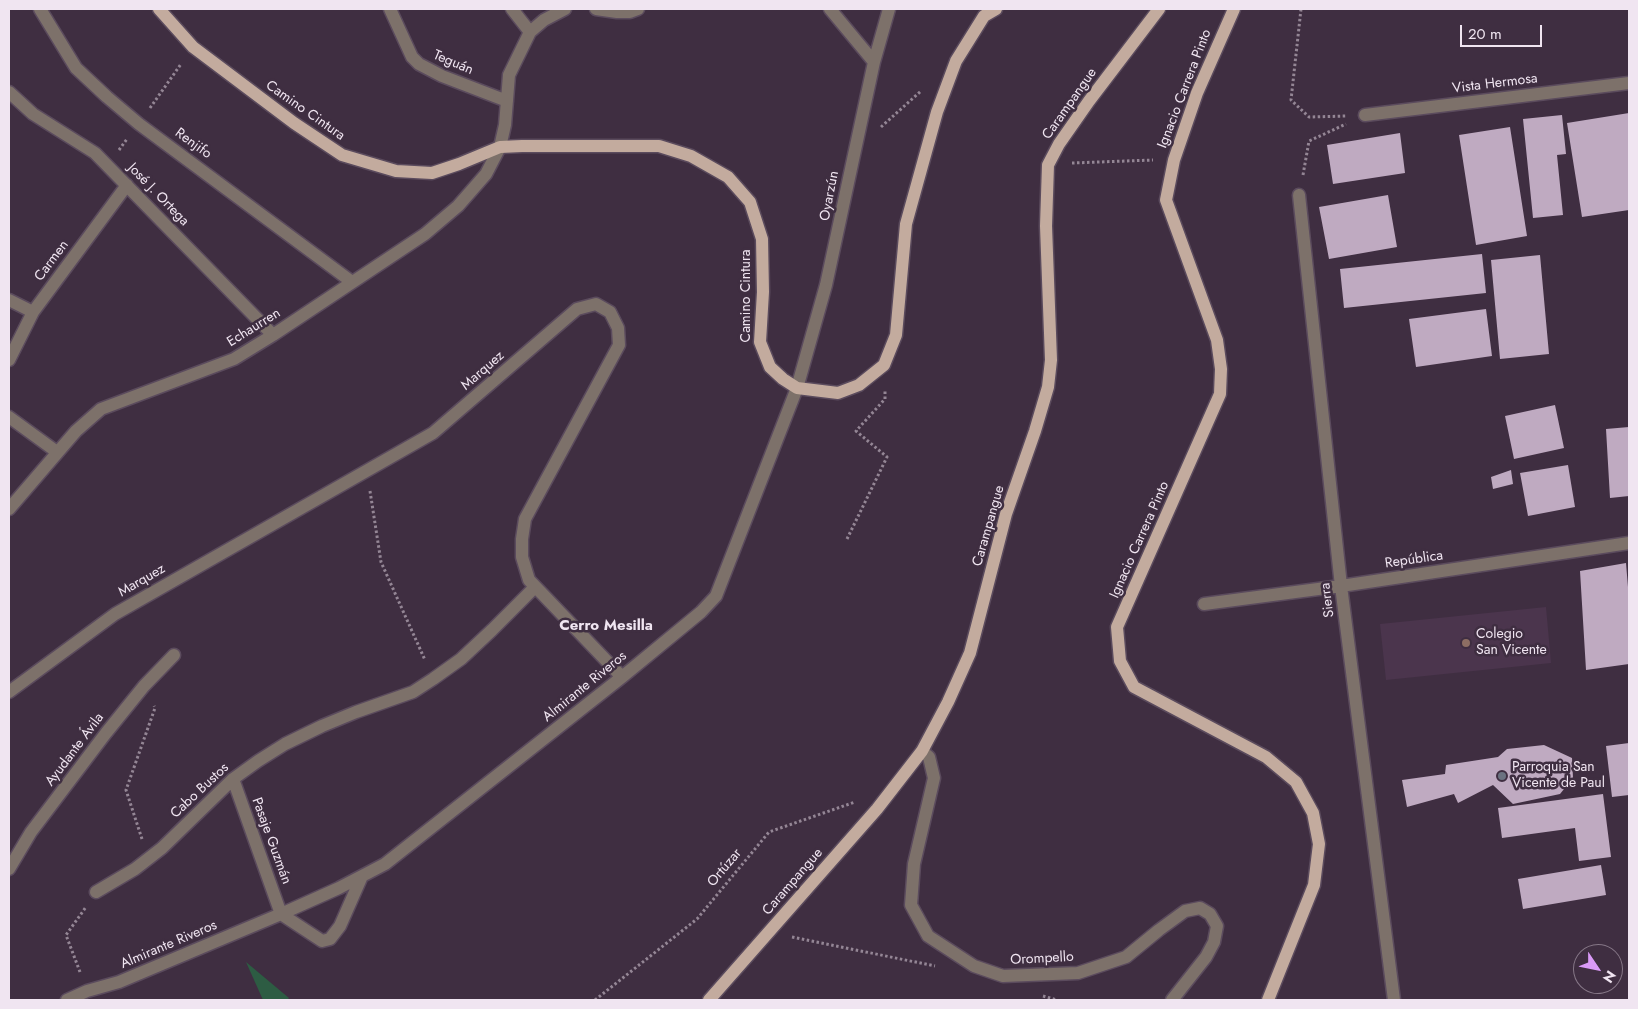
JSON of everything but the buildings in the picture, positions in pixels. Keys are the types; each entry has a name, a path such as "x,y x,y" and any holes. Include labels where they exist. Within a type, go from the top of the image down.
{"main road":[{"name":"Camino Cintura","path":"159,9 193,47 294,123 342,156 396,171 432,173 500,147 659,146 691,156 728,177 750,202 762,239 763,292 760,342 770,367 782,380 797,388 838,393 859,385 884,365 896,335 906,224 937,112 956,61 984,16 996,9"},
{"name":"Carampangue","path":"709,1000 877,810 922,751 948,702 970,653 1006,514 1035,431 1048,386 1051,360 1046,226 1048,164 1059,144 1089,101 1159,9"},
{"name":"Ignacio Carrera Pinto","path":"1234,9 1197,93 1176,152 1166,200 1216,340 1220,369 1220,394 1118,627 1120,661 1134,687 1266,757 1296,782 1313,812 1319,844 1314,885 1268,1000"}],"street":[{"name":"Renjifo","path":"40,9 76,68 107,98 139,124 352,282"},
{"name":"Teguán","path":"390,9 412,57 419,64 442,76 507,101"},
{"path":"512,9 530,32 544,20 565,9"},
{"path":"598,9 630,12 638,9"},
{"path":"830,9 874,62"},
{"name":"Oyarzún","path":"797,388 826,285 874,62 889,9"},
{"name":"Echaurren","path":"9,509 76,431 101,409 234,359 273,336 425,234 458,206 486,174 500,147 506,125 509,75 530,32"},
{"name":"Vista Hermosa","path":"1365,115 1629,83"},
{"name":"José J. Ortega","path":"9,92 33,114 95,154 273,336"},
{"name":"Carmen","path":"9,360 33,312 127,185"},
{"name":"Sierra","path":"1300,195 1341,586 1394,1000"},
{"path":"9,300 33,312"},
{"name":"Marquez","path":"9,692 115,614 433,433 577,309 596,304 610,312 618,328 619,345 525,519 522,557 529,580 622,677"},
{"name":"Almirante Riveros","path":"67,1000 87,991 119,982 281,914 385,864 622,677 701,612 716,596 797,388"},
{"path":"9,417 57,452"},
{"name":"República","path":"1204,604 1629,544"},
{"name":"Cabo Bustos","path":"96,892 135,869 162,848 233,779 258,761 322,726 414,692 461,659 535,587"},
{"name":"Ayudante Ávila","path":"9,869 31,832 106,733 144,686 174,655"},
{"name":"Orompello","path":"922,751 929,758 934,778 914,864 911,905 928,936 974,966 1003,976 1078,973 1126,957 1185,912 1200,908 1210,914 1217,926 1214,942 1206,957 1172,1000"},
{"name":"Pasaje Guzmán","path":"233,779 281,914"},
{"path":"281,914 322,941 330,939 340,926 362,876"}],"path":[{"path":"1301,9 1291,100 1309,118 1365,115"},
{"path":"854,150 927,87"},
{"path":"1300,195 1308,140 1365,115"},
{"path":"1048,164 1140,159"},
{"path":"847,539 888,457 856,430 886,399 884,365"},
{"path":"367,470 381,562 433,678"},
{"path":"144,686 155,708 126,790 149,858"},
{"name":"Ortúzar","path":"595,1000 698,919 769,832 858,800"},
{"path":"87,991 66,935 96,892"},
{"path":"768,932 939,967"},
{"path":"1040,995 1057,1000"}],"shaded area":[{"name":"Colegio San Vicente","path":"1546,607 1551,663 1386,680 1380,624"}],"green space":[{"path":"246,962 289,998 287,1000 263,1000"}],"place":[{"name":"Colegio San Vicente","path":"1466,643"},
{"name":"Parroquia San Vicente de Paul","path":"1502,776"}],"district":[{"name":"Cerro Mesilla","path":"606,626"}]}
